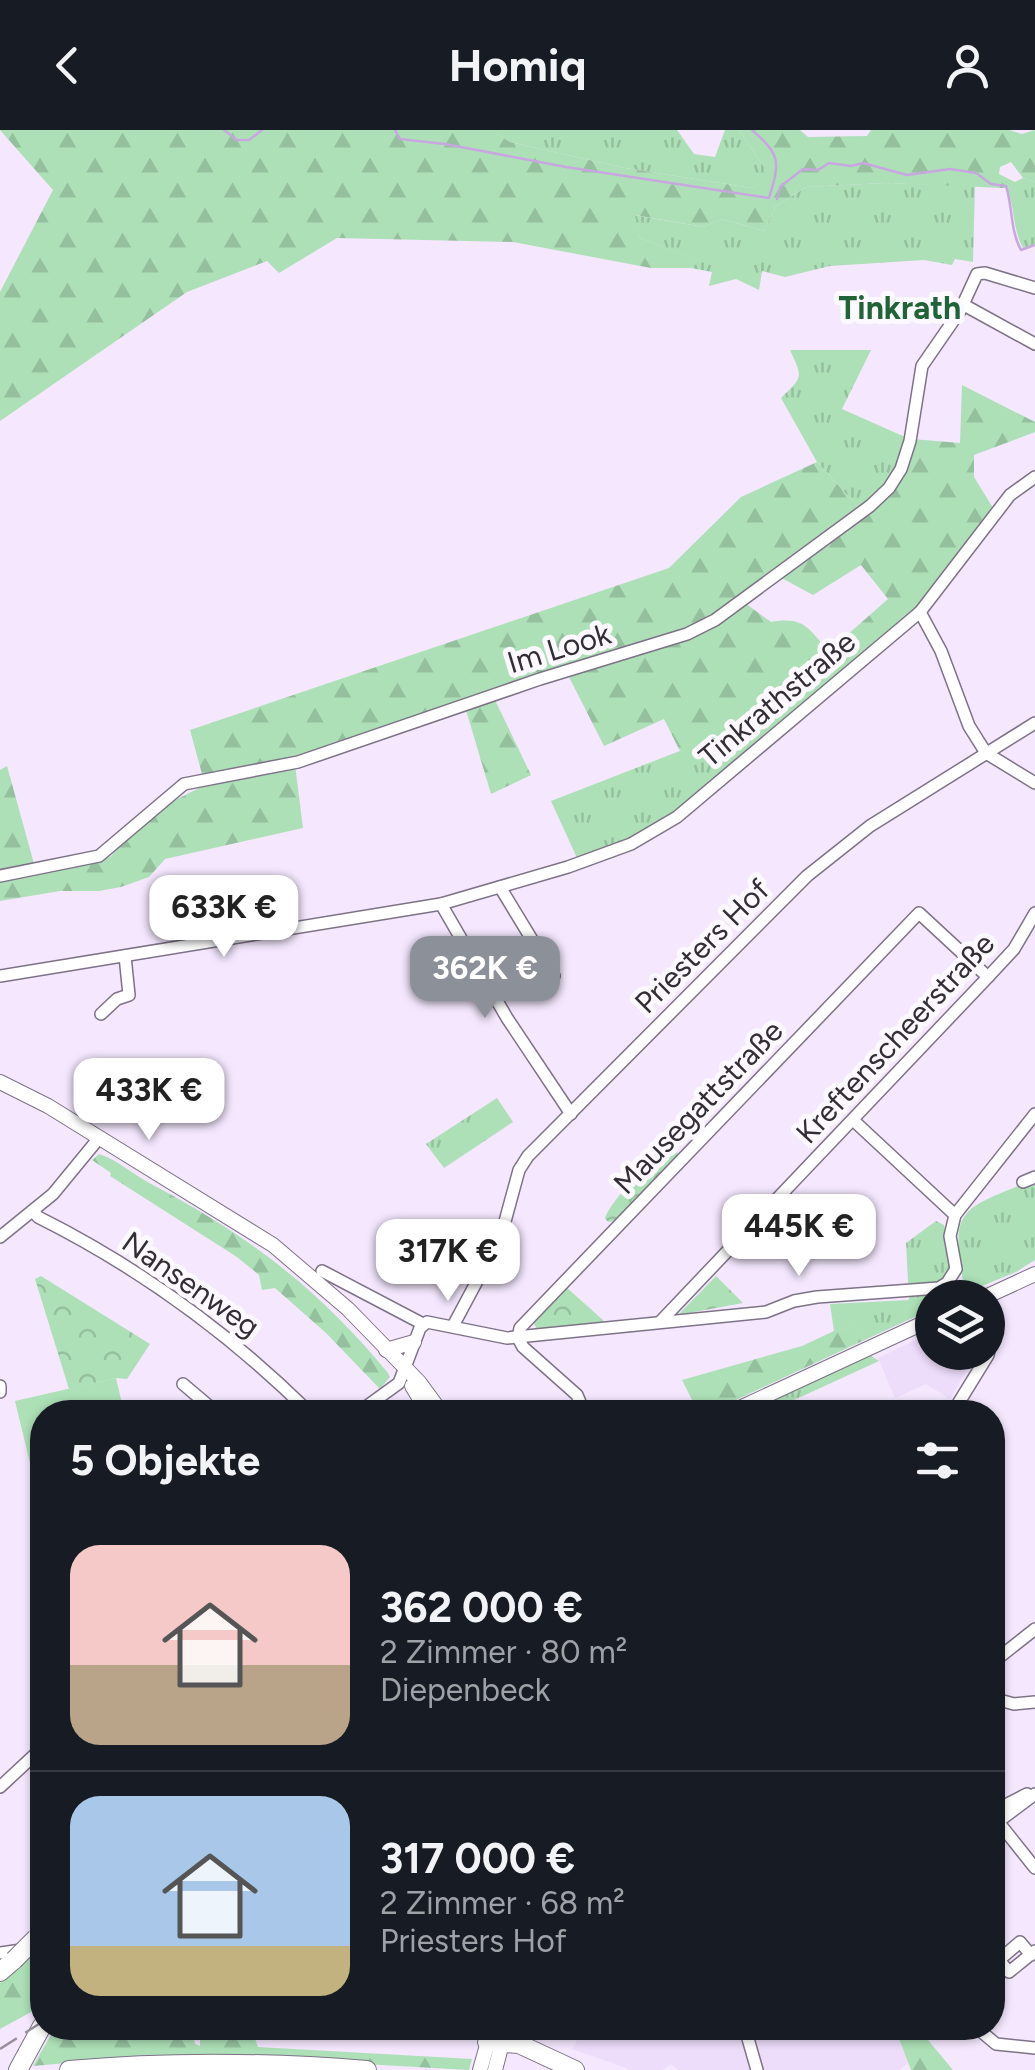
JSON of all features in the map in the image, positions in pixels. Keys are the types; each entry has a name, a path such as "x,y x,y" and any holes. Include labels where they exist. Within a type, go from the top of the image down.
{"highway":[{"path":"5,1962 30,1945"},
{"path":"18,2070 34,2040"},
{"path":"509,2040 576,2070"},
{"path":"69,2070 251,2064 368,2070"}],"main road":[{"path":"0,1082 273,1246 314,1277 432,1400"},
{"path":"1005,1288 1035,1274"},
{"path":"756,1400 915,1327"},
{"path":"386,1350 414,1342"},
{"path":"406,1371 422,1400"},
{"path":"480,2070 495,2040"},
{"path":"495,2070 497,2040"}],"street":[{"name":"Im Look","path":"0,876 98,856 184,784 298,762 540,679 687,634 714,620 889,488 905,459 922,366 964,305 977,274 1035,288"},
{"path":"964,305 1035,344"},
{"name":"Tinkrathstraße","path":"0,976 440,904 590,860 665,826 920,612 1010,495 1035,477"},
{"path":"920,612 941,651 968,726 986,753 1035,783"},
{"name":"Priesters Hof","path":"454,1326 500,1236 519,1170 528,1156 807,876 870,826 1035,722"},
{"path":"500,887 554,976"},
{"path":"440,904 507,1018 571,1114"},
{"name":"Mausegattstraße","path":"518,1338 520,1328 919,913 988,977"},
{"name":"Kreftenscheerstraße","path":"660,1322 988,977 1014,948 1035,913"},
{"path":"101,1014 117,999 130,995 125,956"},
{"path":"322,1271 423,1324 433,1322 518,1338 766,1312 818,1298 939,1288 953,1277 956,1269 950,1236 955,1215 1035,1114"},
{"path":"853,1120 955,1215"},
{"path":"3,1231 34,1212 99,1138"},
{"name":"Nansenweg","path":"34,1212 38,1218 125,1264 190,1308 250,1356 296,1400"},
{"path":"376,1400 394,1388 406,1371 423,1324"},
{"path":"518,1338 579,1400"},
{"path":"961,1400 979,1370"},
{"path":"183,1384 202,1400"},
{"path":"1005,1652 1035,1629"},
{"path":"1005,1702 1035,1702"},
{"path":"0,1787 30,1759"},
{"path":"1005,1811 1035,1792"},
{"path":"1005,1831 1035,1868"},
{"path":"748,2040 757,2070"},
{"path":"992,2040 996,2044 1035,2048"}],"shaded area":[{"path":"915,1340 915,1370 966,1370 950,1399 926,1384 895,1398 878,1358"},
{"path":"577,2040 900,2040 909,2062 899,2070 679,2070 670,2064 663,2070 632,2070 572,2049"}],"green space":[{"path":"0,130 497,130 510,142 625,168 752,188 763,181 764,167 739,130 800,130 808,137 867,136 871,130 1009,130 1022,134 1035,130 1035,182 1023,178 1011,162 1000,167 999,174 1009,186 1003,188 885,183 806,187 775,207 764,231 722,219 703,227 635,215 640,238 695,259 691,268 651,268 513,242 337,238 279,273 267,261 187,292 0,421 0,292 53,190"},
{"path":"497,130 677,130 694,154 715,157 725,130 739,130 764,167 764,181 752,188 625,168 510,142"},
{"path":"999,174 1015,182 1023,178 1035,182 1035,244 1023,248 1009,192"},
{"path":"885,183 975,186 973,262 955,259 952,265 924,260 830,266 785,277 762,271 759,290 736,279 709,286 712,272 691,268 694,259 640,238 634,215 703,227 722,219 764,231 775,207 806,187"},
{"path":"790,350 871,350 842,409 905,437 892,478 860,509 817,462 781,398 799,377"},
{"path":"962,385 1035,422 1035,432 974,455 974,477 993,508 923,602 725,770 703,743 680,751 664,719 604,746 566,671 295,765 303,828 165,859 149,877 121,887 60,891 0,901 0,770 7,766 36,871 102,861 154,811 205,785 190,730 669,568 741,497 817,462 860,509 778,576 873,506 912,439 960,443","holes":["861,565 888,599 829,651 805,626 791,621 771,622 745,603 778,576 813,595"]},
{"path":"495,700 531,775 491,794 466,710"},
{"path":"703,742 725,770 669,820 578,860 551,801"},
{"path":"497,1098 513,1122 444,1168 426,1144"},
{"path":"673,1150 680,1155 614,1221 608,1222 605,1218 624,1189 656,1159"},
{"path":"99,1154 188,1204 280,1266 335,1315 390,1377 380,1389 275,1288 262,1290 259,1275 237,1257 110,1176 92,1160"},
{"path":"1035,1179 1035,1260 997,1280 963,1280 960,1227 965,1215 989,1198"},
{"path":"936,1221 944,1225 955,1280 915,1280 915,1317 856,1344 860,1325 834,1331 830,1304 909,1300 906,1243"},
{"path":"41,1276 150,1344 127,1379 69,1389 35,1279"},
{"path":"716,1276 743,1303 678,1315"},
{"path":"566,1287 604,1324 537,1330 533,1321"},
{"path":"861,1324 856,1344 736,1400 692,1400 682,1380 802,1346"},
{"path":"870,1355 879,1361 794,1400 771,1400"},
{"path":"116,1378 121,1400 30,1400 30,1463 15,1401"},
{"path":"30,1956 30,2013 0,2029 0,1983"},
{"path":"48,2040 194,2040 200,2046 200,2040 255,2040 258,2047 472,2059 469,2070 207,2055 33,2066"},
{"path":"900,2040 928,2040 953,2070 911,2070"}],"waterway":[{"path":"224,130 237,140 249,140 262,130"},
{"path":"395,130 400,139 769,198 776,160 752,130"},
{"path":"777,199 780,187 803,169 818,170 829,163 863,163 907,175 950,169 976,173 991,184 1006,186 1021,250 1035,245"}],"railway":[{"path":"0,2049 30,2030"}],"district":[{"name":"Tinkrath","path":"900,308"}]}
